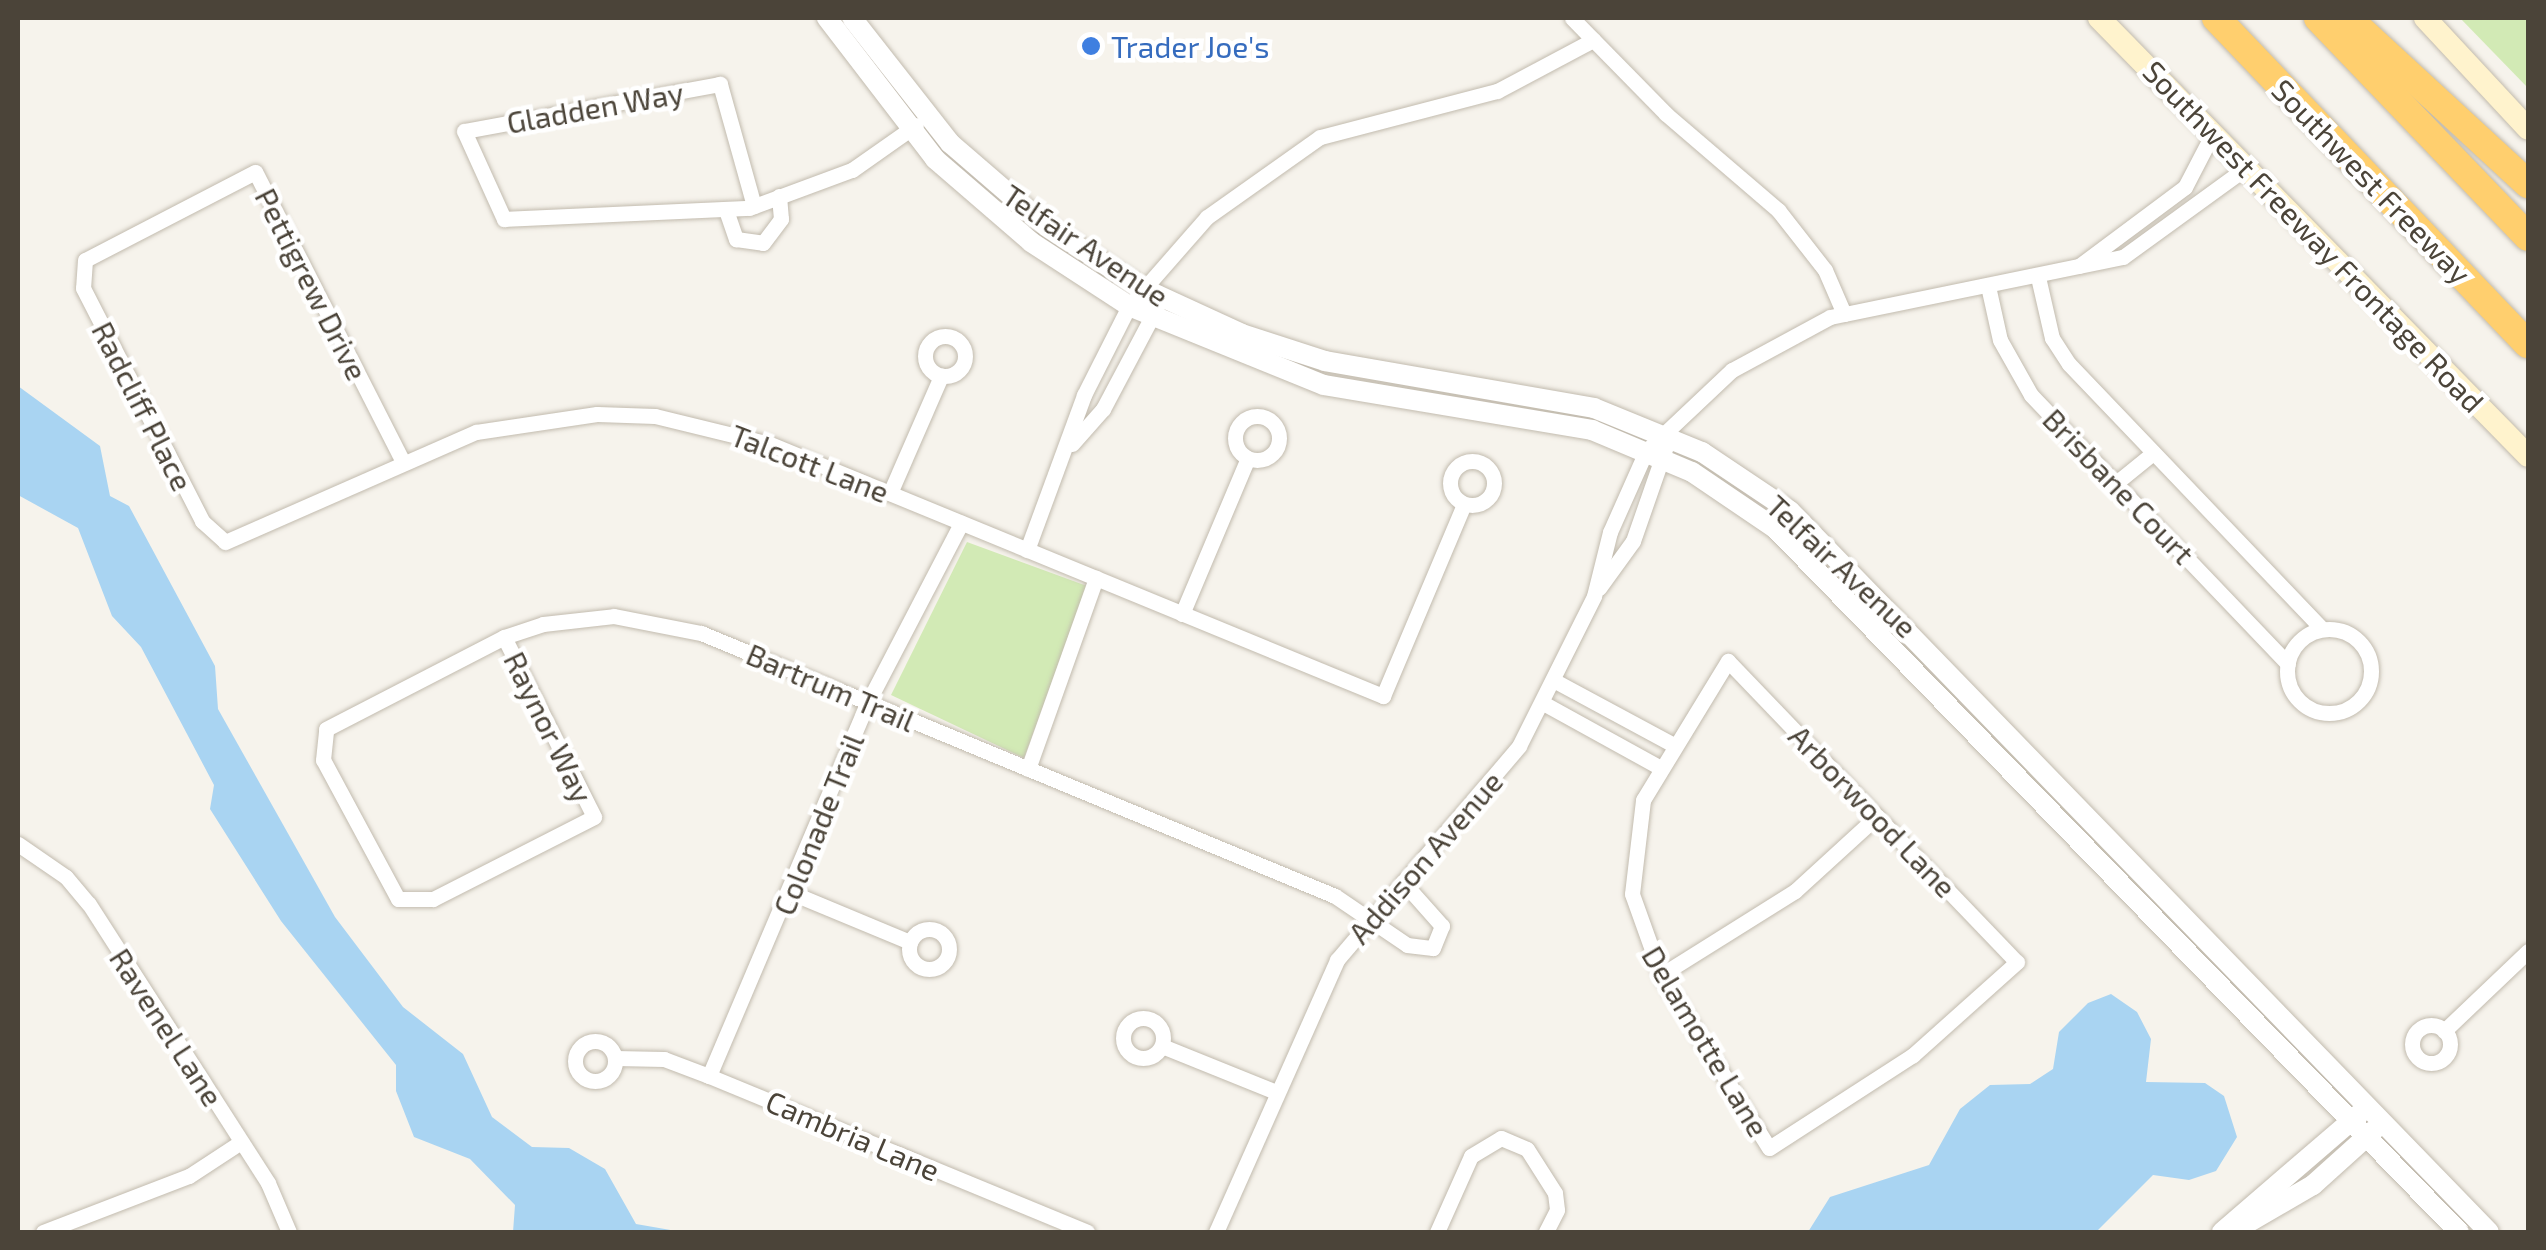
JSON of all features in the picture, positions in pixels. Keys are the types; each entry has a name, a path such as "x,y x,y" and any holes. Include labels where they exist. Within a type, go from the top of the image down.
{"highway":[{"name":"Southwest Freeway","path":"2216,18 2528,344"},
{"path":"2318,18 2528,237"},
{"path":"2348,18 2528,184"}],"main road":[{"name":"Southwest Freeway Frontage Road","path":"2099,18 2528,456"},
{"path":"2425,18 2528,129"}],"street":[{"name":"Telfair Avenue","path":"827,18 911,131 1031,242 1151,318 1324,385 1592,430 1668,461 1732,496 1820,567 2459,1232"},
{"name":"Telfair Avenue","path":"852,18 926,115 1046,226 1140,287 1325,361 1536,393 1670,436 1742,476 1835,551 2489,1232"},
{"path":"1572,18 1778,210 1825,270 1844,314"},
{"path":"1028,550 1069,447 1084,395 1140,287 1236,191 1320,138 1497,90 1592,40"},
{"name":"Gladden Way","path":"727,212 504,219 464,131 720,84 754,206"},
{"path":"778,196 780,218 763,244 736,239 727,212 852,170 911,131 926,115"},
{"path":"2076,268 2185,187 2213,133"},
{"path":"1646,451 1670,436 1732,370 1844,314 2038,277 2145,244 2247,167"},
{"name":"Pettigrew Drive","path":"86,260 255,172 402,460"},
{"name":"Radcliff Place","path":"86,260 83,288 202,521 225,542"},
{"name":"Brisbane Court","path":"1988,286 2012,366 2116,483 2288,664 2290,684 2307,707 2334,713 2358,702 2371,678 2367,652 2348,633 2322,629 2153,453 2052,338 2038,277"},
{"path":"1069,447 1103,409 1162,298"},
{"path":"890,493 941,376"},
{"name":"Talcott Lane","path":"225,542 252,536 402,460 541,419 654,416 770,444 1383,696 1464,504"},
{"name":"Addison Avenue","path":"1594,596 1633,541 1668,461 1670,436"},
{"name":"Addison Avenue","path":"1216,1232 1338,960 1370,916 1493,783 1543,703 1594,596 1610,532 1646,451"},
{"path":"2116,483 2153,453"},
{"path":"1182,614 1248,458"},
{"name":"Colonade Trail","path":"710,1076 792,893 868,702 961,523"},
{"path":"1028,768 1096,578"},
{"name":"Bartrum Trail","path":"409,902 388,890 324,760 322,738 336,720 504,637 580,618 642,618 701,633 1028,768 1370,916 1407,944 1433,948 1442,926 1402,882"},
{"path":"2288,664 2297,644 2322,629"},
{"name":"Raynor Way","path":"409,902 433,899 594,817 504,637"},
{"name":"Delamotte Lane","path":"1728,661 1658,768 1632,863 1639,924 1661,976 1769,1148"},
{"name":"Arborwood Lane","path":"1728,661 2018,962 1913,1055 1769,1148"},
{"path":"1555,681 1672,744"},
{"path":"1543,703 1658,768"},
{"path":"1661,976 1795,891 1877,816"},
{"name":"Ravenel Lane","path":"18,844 66,877 89,904 241,1142 289,1232"},
{"path":"792,893 910,942"},
{"path":"2444,1031 2528,951"},
{"path":"1162,1046 1276,1092"},
{"name":"Cambria Lane","path":"615,1058 664,1059 1087,1232"},
{"path":"2231,1232 2313,1186 2359,1129 2367,1105"},
{"path":"2222,1232 2359,1129 2382,1122"},
{"path":"1437,1232 1476,1148 1501,1138 1527,1148 1555,1194 1550,1228"},
{"path":"44,1232 189,1176 241,1142"}],"green space":[{"path":"2460,18 2528,18 2528,88"},
{"path":"967,542 1087,586 1024,758 891,695"}],"water":[{"path":"18,386 100,446 110,496 129,506 215,666 218,709 335,917 403,1007 463,1054 492,1117 532,1147 569,1148 605,1169 636,1224 682,1232 513,1232 515,1205 470,1159 414,1137 396,1091 396,1065 281,921 210,809 214,785 141,647 112,616 78,528 18,495"},
{"path":"2111,994 2137,1012 2151,1039 2146,1082 2205,1083 2224,1096 2237,1137 2216,1171 2189,1180 2153,1175 2096,1232 1808,1232 1830,1197 1929,1165 1960,1109 1990,1085 2030,1084 2053,1069 2059,1032 2088,1003"}],"place":[{"name":"Trader Joe's","path":"1091,46"}]}
